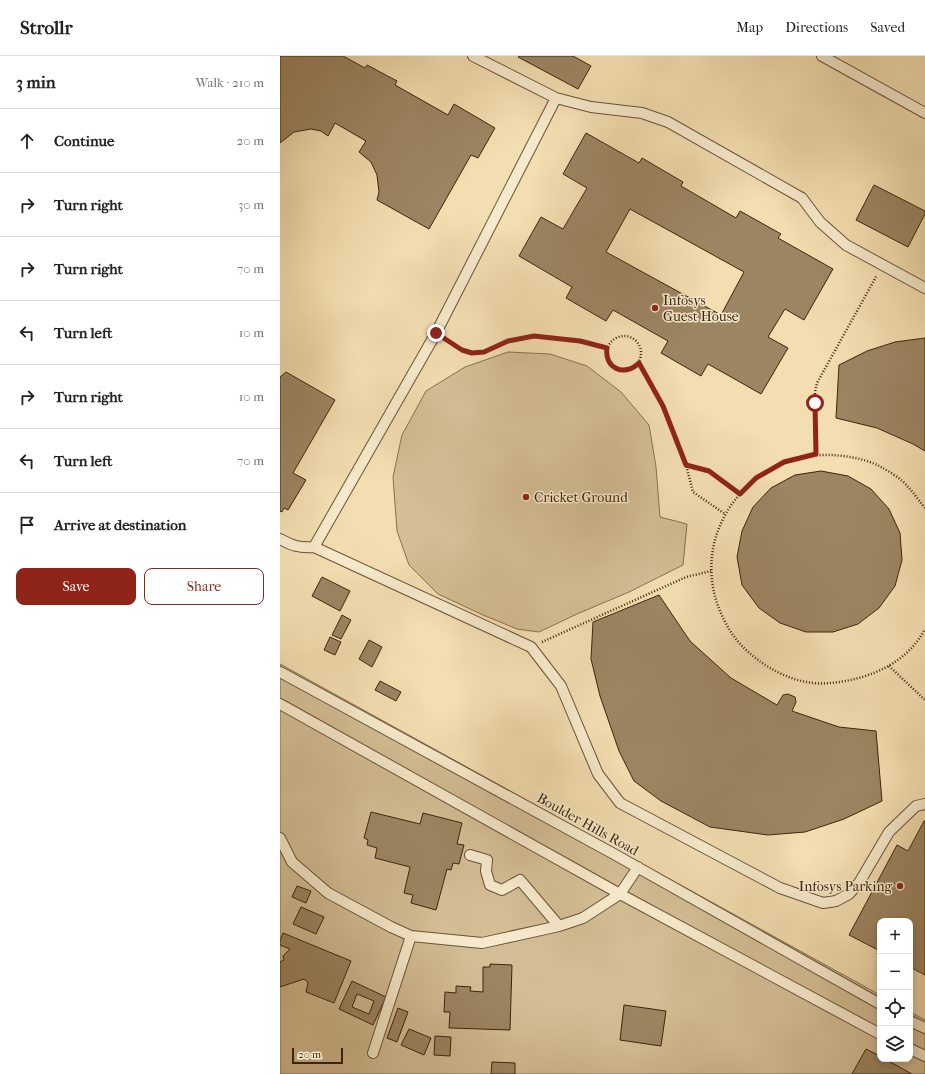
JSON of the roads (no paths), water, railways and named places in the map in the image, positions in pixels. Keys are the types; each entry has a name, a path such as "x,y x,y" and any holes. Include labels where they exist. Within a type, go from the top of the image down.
{"lane":[{"path":"473,56 556,98 591,107 642,113 668,122 802,198 820,222 846,245 925,288"},
{"path":"822,56 925,113"},
{"path":"314,547 436,333 556,98"},
{"path":"280,539 292,546 301,548 314,547 531,647 561,686 598,774 620,803 780,888 823,903 836,901 849,894 859,883 889,832 916,806 925,804"},
{"name":"Boulder Hills Road","path":"280,672 638,867 877,1002"},
{"path":"280,704 620,894 877,1032"},
{"path":"280,838 292,862 328,893 411,936 482,943 559,926 583,918 620,894 638,867"},
{"path":"470,855 487,860 486,871 490,884 502,890 520,880 559,926"},
{"path":"373,1053 411,936"},
{"path":"913,1022 925,1028"},
{"path":"913,1050 925,1056"}],"place":[{"name":"Infosys Guest House","path":"655,308"},
{"name":"Cricket Ground","path":"526,497"},
{"name":"Infosys Parking","path":"900,886"}]}
